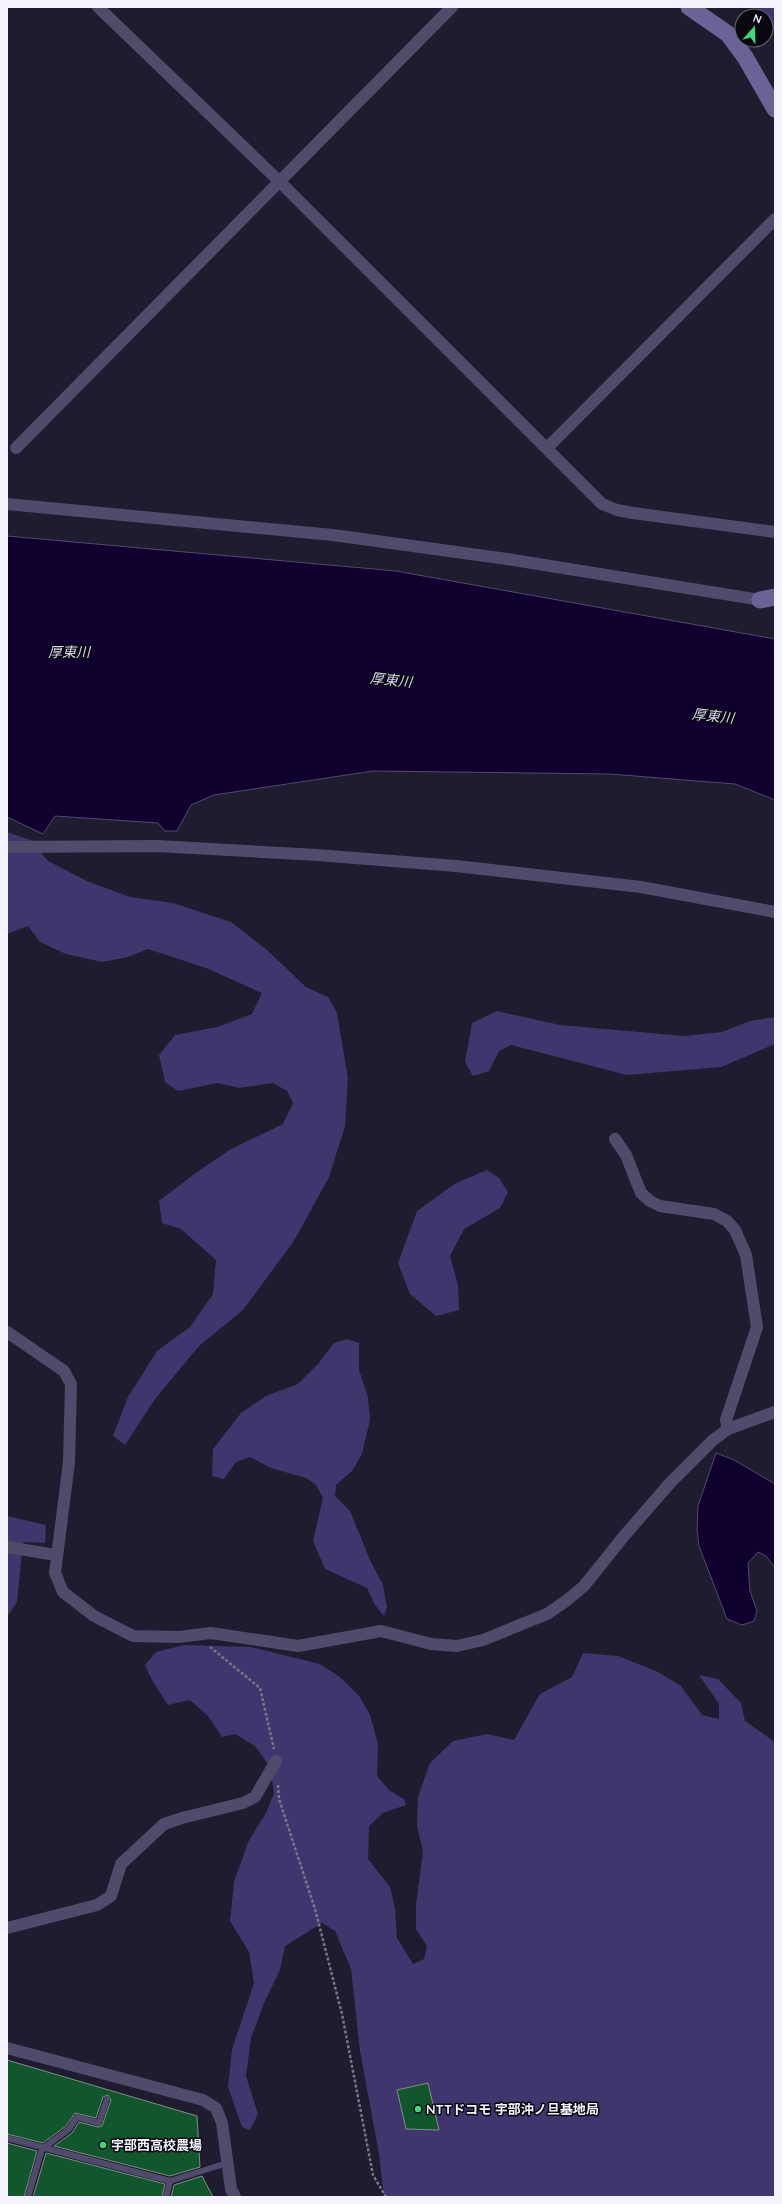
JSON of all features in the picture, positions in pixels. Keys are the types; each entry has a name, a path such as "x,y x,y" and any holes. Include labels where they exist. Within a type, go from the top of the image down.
{"street":[{"path":"98,7 280,182 602,504 617,510 775,532"},
{"path":"16,448 452,7"},
{"path":"689,7 728,34 745,56 775,109"},
{"path":"547,448 775,219"},
{"path":"7,504 333,535 507,559 693,591 770,600"},
{"path":"7,847 157,846 317,855 456,866 641,887 775,912"},
{"path":"615,1139 626,1155 641,1193 650,1201 660,1206 714,1214 727,1221 735,1230 746,1255 756,1327 726,1420 728,1429"},
{"path":"7,1332 64,1371 71,1384 69,1462 56,1555 55,1573 63,1592 94,1616 133,1636 155,1638 211,1633 298,1646 381,1631 431,1644 457,1646 483,1640 547,1614 566,1601 588,1581 624,1536 670,1483 713,1440 728,1429 775,1412"},
{"path":"7,1547 56,1555"},
{"path":"7,1928 97,1905 111,1896 121,1864 164,1824 243,1803 255,1797 276,1761"},
{"path":"7,2048 203,2100 216,2108 222,2123 231,2189 235,2197"}],"lane":[{"path":"28,2197 42,2149 69,2129 77,2117 100,2123 107,2099"},
{"path":"7,2138 42,2149 170,2182 227,2163"},
{"path":"166,2197 170,2182"}],"path":[{"path":"195,1635 260,1688 276,1761 279,1799 315,1908 342,2014 373,2176 386,2197"}],"shaded area":[{"path":"757,7 775,7 775,33 774,8"},
{"path":"7,832 31,840 48,861 87,881 130,897 173,903 231,922 267,950 306,987 328,997 337,1013 348,1078 345,1126 329,1177 294,1241 243,1310 199,1346 155,1399 125,1445 113,1436 128,1397 157,1351 190,1327 213,1294 216,1260 181,1229 162,1223 159,1201 197,1172 231,1149 283,1124 293,1103 287,1091 273,1083 239,1088 218,1083 178,1091 165,1082 159,1055 175,1035 217,1027 252,1014 262,993 206,968 148,949 128,957 102,962 66,954 40,942 28,926 7,934"},
{"path":"497,1011 560,1025 684,1036 722,1032 750,1021 775,1017 775,1044 721,1067 627,1075 511,1045 499,1051 489,1071 473,1076 465,1062 472,1023"},
{"path":"487,1170 499,1178 508,1192 500,1208 464,1229 450,1256 458,1285 459,1310 436,1316 410,1294 398,1263 417,1211 456,1183"},
{"path":"347,1339 359,1343 359,1370 368,1397 370,1420 362,1454 352,1471 336,1485 335,1496 350,1511 370,1560 383,1585 387,1607 384,1616 375,1605 367,1588 325,1569 313,1541 323,1498 316,1485 306,1478 271,1468 250,1457 236,1462 224,1479 212,1476 213,1449 241,1413 266,1396 298,1384 318,1364 334,1343"},
{"path":"7,1516 46,1525 45,1543 23,1542 17,1602 7,1617"},
{"path":"184,1645 251,1647 320,1664 340,1677 360,1697 370,1715 378,1744 377,1776 389,1790 404,1799 406,1805 383,1813 369,1826 368,1859 390,1887 395,1908 397,1938 413,1964 424,1959 427,1946 416,1929 416,1905 423,1851 417,1826 418,1797 430,1763 453,1741 487,1734 514,1740 540,1694 572,1677 583,1653 618,1656 656,1671 681,1686 702,1715 719,1719 719,1704 699,1675 718,1679 741,1703 745,1721 775,1742 775,2197 384,2197 379,2154 360,2051 351,1969 335,1931 322,1923 285,1946 280,1970 264,2003 251,2038 246,2076 258,2114 250,2130 242,2127 228,2087 232,2049 254,1983 249,1952 230,1921 234,1882 248,1842 266,1813 274,1793 270,1767 255,1746 235,1734 222,1737 208,1716 190,1700 168,1705 152,1680 145,1665 156,1652"}],"water":[{"name":"厚東川","path":"7,536 396,571 775,639 775,800 735,784 610,774 373,771 214,795 191,805 177,831 165,831 158,823 55,816 43,834 7,817"},
{"path":"716,1453 734,1460 775,1484 775,1568 766,1556 758,1552 748,1563 750,1591 757,1611 754,1621 742,1625 727,1619 699,1546 697,1530 698,1506"}],"building":[{"path":"7,2060 197,2116 200,2167 170,2176 54,2146 72,2133 79,2122 98,2127 102,2126 111,2100 108,2095 103,2097 96,2118 75,2113 66,2126 43,2143 7,2134"},
{"name":"NTTドコモ 宇部沖ノ旦基地局","path":"428,2083 439,2130 406,2129 397,2090"},
{"path":"7,2143 37,2151 24,2197 7,2197"},
{"path":"46,2153 165,2184 162,2197 33,2197"},
{"path":"202,2176 213,2197 171,2197 174,2185"}],"place":[{"name":"NTTドコモ 宇部沖ノ旦基地局","path":"418,2109"},
{"name":"宇部西高校農場","path":"103,2145"}]}
